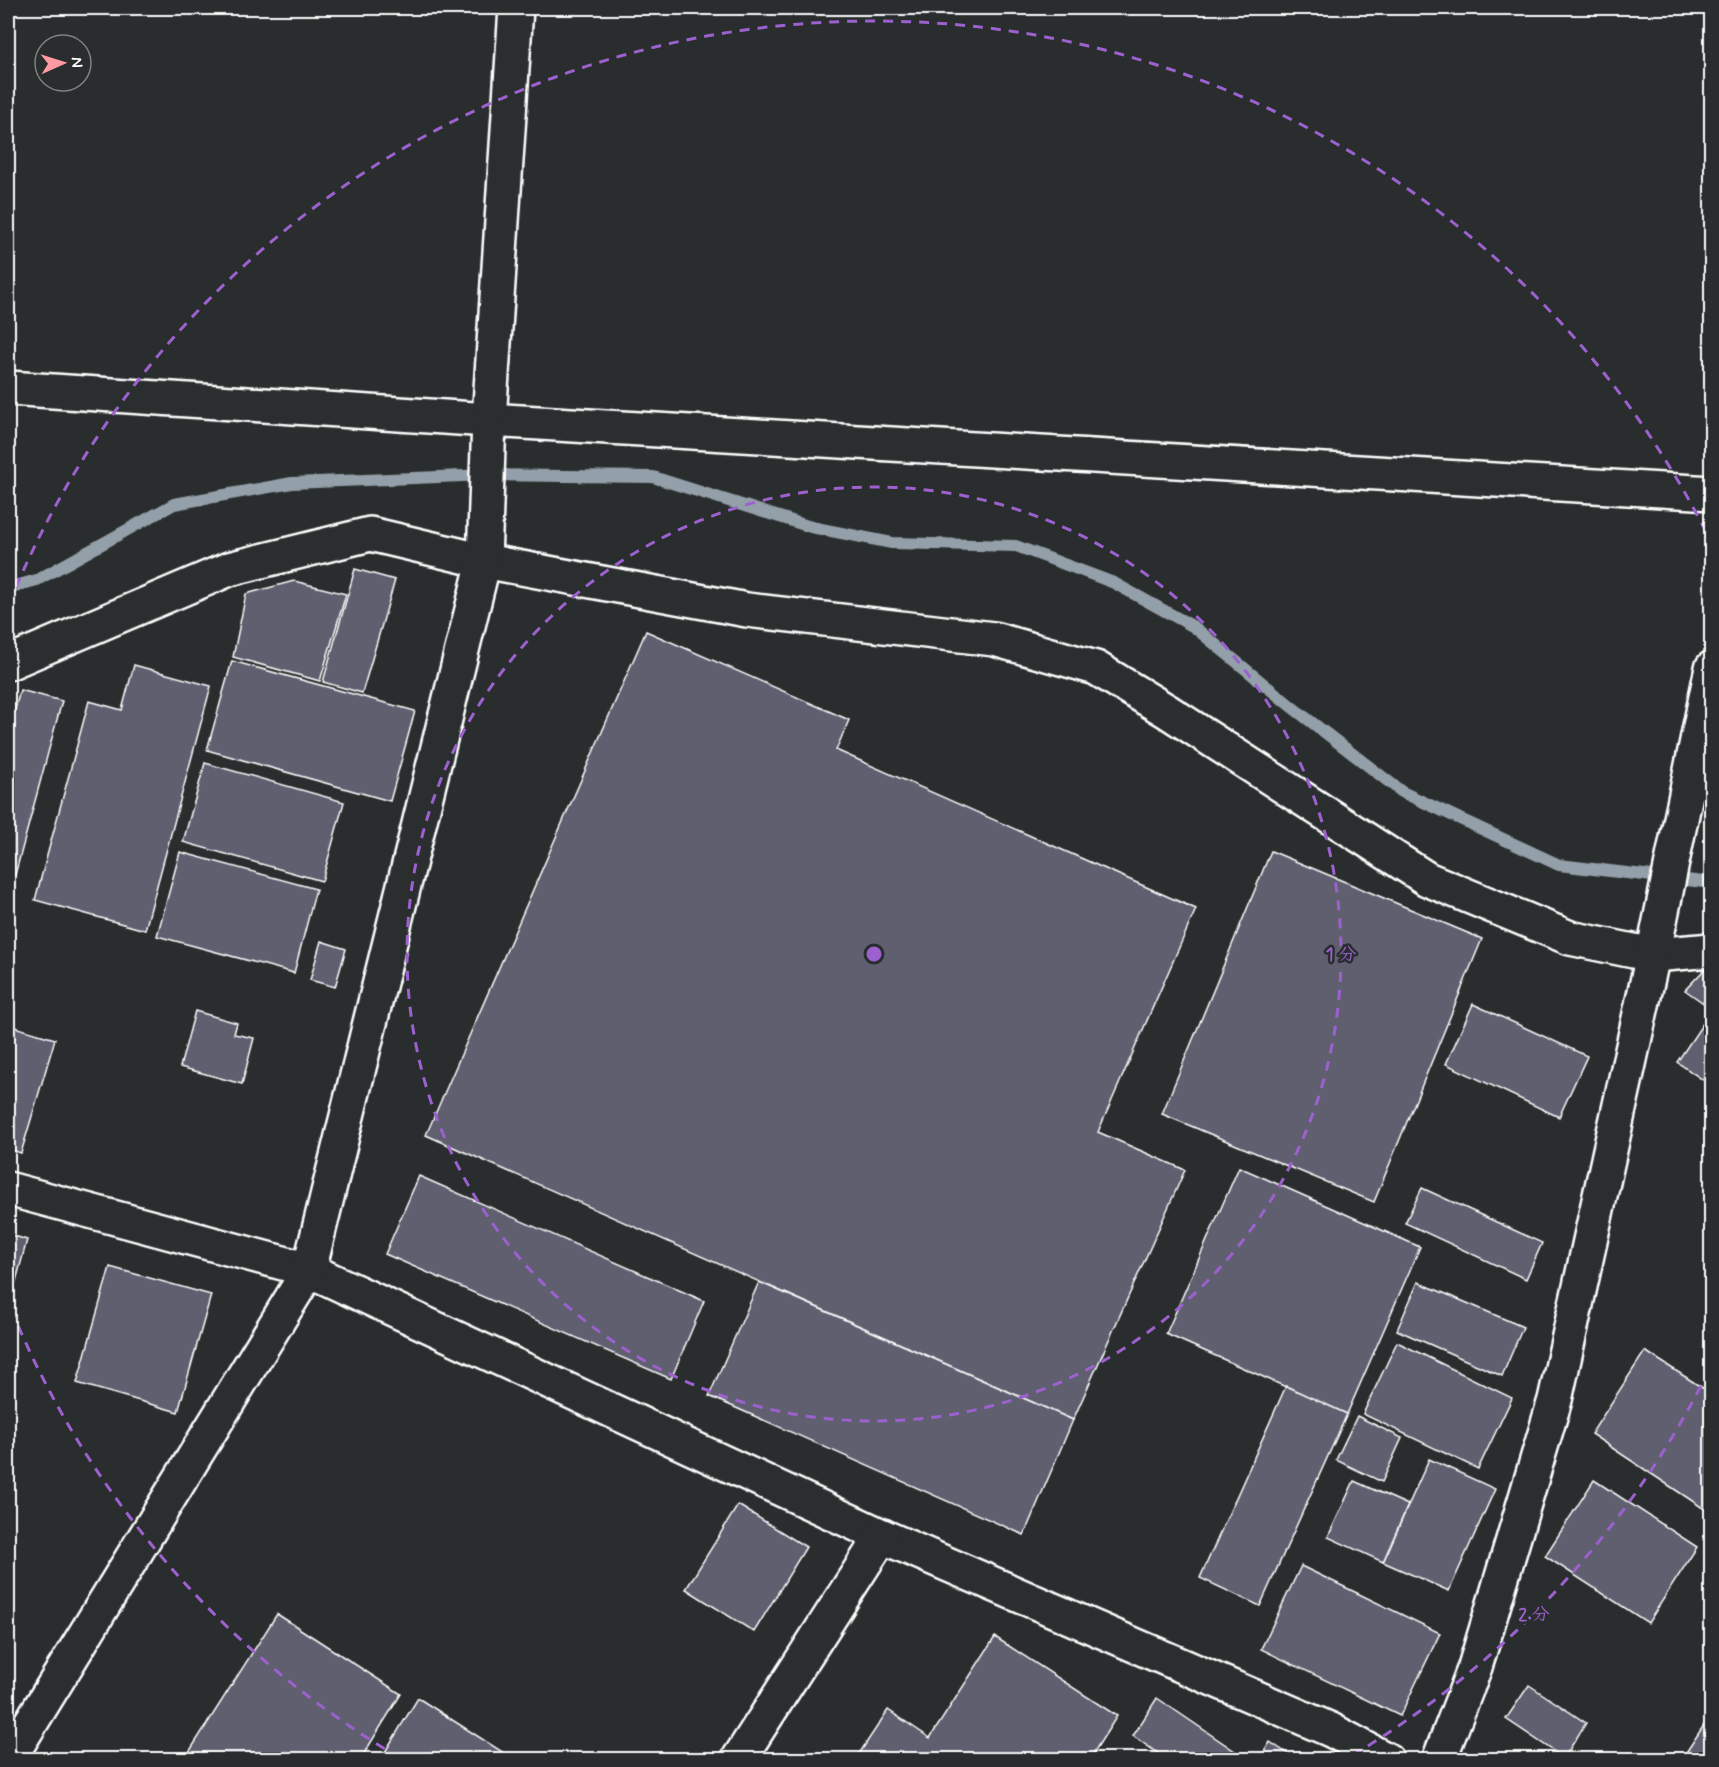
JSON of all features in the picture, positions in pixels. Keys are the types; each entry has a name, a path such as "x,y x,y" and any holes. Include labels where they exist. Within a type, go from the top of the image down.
{"street":[{"path":"8,1760 309,1270 484,561 489,420 516,8"},
{"path":"8,388 489,420 1712,493"},
{"path":"8,663 229,569 370,534 484,561 747,610 994,639 1095,668 1167,711 1427,879 1570,938 1653,955 1712,950"},
{"path":"1439,1760 1475,1667 1555,1400 1653,955 1712,669"},
{"path":"8,1189 309,1270 882,1536 1331,1730 1387,1760"},
{"path":"738,1760 882,1536"}],"building":[{"path":"355,569 395,580 362,693 323,682"},
{"path":"294,581 346,594 320,681 233,657 246,594"},
{"path":"646,631 849,720 836,750 1196,909 1098,1132 1185,1170 1073,1420 426,1135"},
{"path":"232,661 415,711 390,801 207,750"},
{"path":"134,665 211,686 145,930 35,900 89,701 122,710"},
{"path":"20,690 62,701 15,875 8,873 8,737"},
{"path":"205,763 344,802 322,881 183,842"},
{"path":"1271,851 1482,939 1374,1202 1162,1114"},
{"path":"180,852 316,889 294,973 157,936"},
{"path":"321,941 346,949 335,987 310,980"},
{"path":"1704,970 1712,970 1712,1009 1685,990"},
{"path":"1473,1004 1587,1056 1559,1117 1446,1064"},
{"path":"1712,1010 1712,1086 1677,1062"},
{"path":"195,1011 237,1023 234,1034 254,1038 242,1084 180,1067"},
{"path":"8,1025 55,1039 21,1153 8,1149"},
{"path":"1239,1167 1420,1247 1347,1414 1166,1334"},
{"path":"419,1176 704,1301 671,1379 385,1254"},
{"path":"1422,1188 1542,1243 1526,1279 1405,1223"},
{"path":"8,1234 27,1240 8,1311"},
{"path":"110,1267 211,1295 178,1412 77,1383"},
{"path":"759,1282 1073,1420 1024,1535 709,1396"},
{"path":"1418,1282 1523,1327 1502,1376 1397,1330"},
{"path":"1397,1342 1512,1398 1478,1469 1363,1414"},
{"path":"1645,1351 1712,1394 1712,1514 1591,1434"},
{"path":"1286,1386 1347,1414 1260,1606 1200,1578"},
{"path":"1357,1416 1402,1438 1382,1482 1336,1460"},
{"path":"1429,1459 1495,1489 1449,1591 1383,1562"},
{"path":"1594,1480 1697,1547 1648,1623 1545,1556"},
{"path":"1354,1481 1408,1505 1383,1562 1328,1537"},
{"path":"738,1505 806,1547 754,1632 686,1589"},
{"path":"1301,1566 1440,1633 1400,1716 1261,1649"},
{"path":"277,1614 401,1694 360,1760 184,1760"},
{"path":"995,1637 1117,1716 1089,1760 855,1760 888,1710 930,1738"},
{"path":"1529,1685 1586,1723 1564,1758 1506,1719"},
{"path":"418,1698 515,1760 380,1760"},
{"path":"1157,1698 1248,1760 1168,1760 1133,1736"},
{"path":"1712,1713 1712,1760 1681,1760"},
{"path":"1270,1742 1297,1760 1259,1760"}],"waterway":[{"path":"8,588 37,580 174,504 292,483 487,475 653,477 811,527 892,543 1016,546 1114,583 1194,627 1402,792 1559,865 1712,883"}]}
